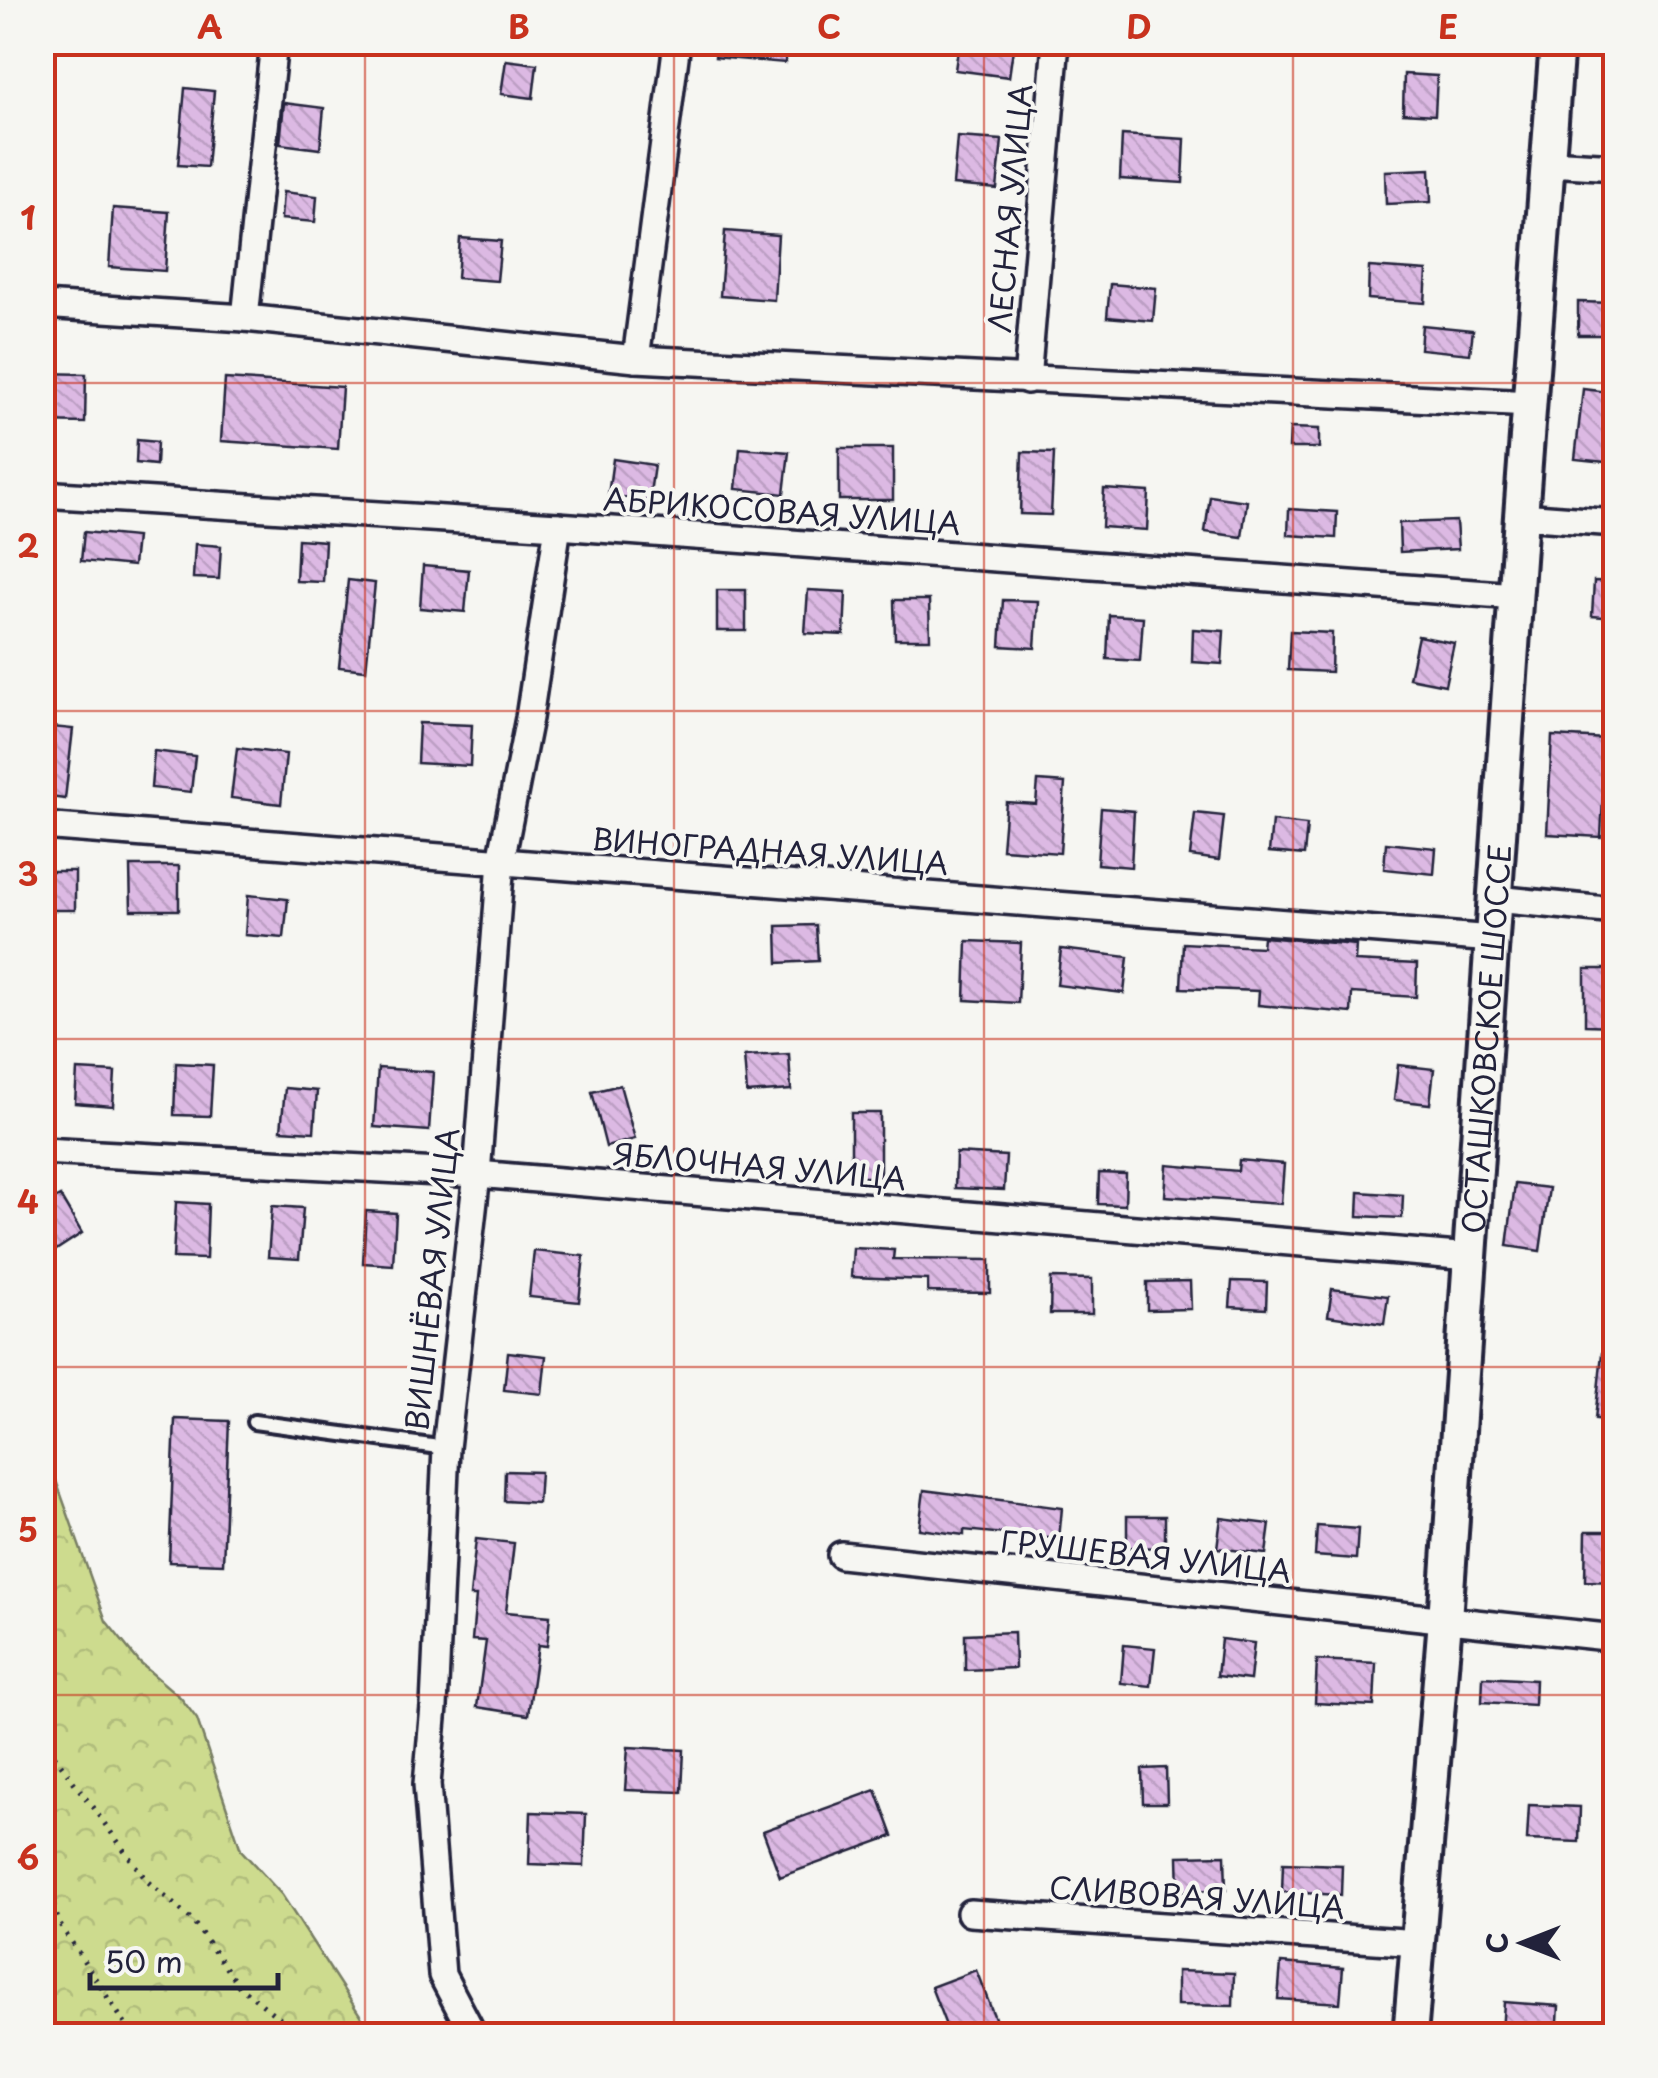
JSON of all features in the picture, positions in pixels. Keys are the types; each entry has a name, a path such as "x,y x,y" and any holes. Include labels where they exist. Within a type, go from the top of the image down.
{"street":[{"path":"245,318 274,42"},
{"path":"636,359 677,42"},
{"name":"ЛЕСНАЯ УЛИЦА","path":"1026,380 1056,42"},
{"name":"ОСТАШКОВСКОЕ ШОССЕ","path":"1410,2036 1445,1620 1557,42"},
{"path":"1548,162 1616,167"},
{"path":"42,305 245,318 636,359 1531,404"},
{"name":"АБРИКОСОВАЯ УЛИЦА","path":"42,494 558,526 1516,596"},
{"path":"1521,516 1616,524"},
{"name":"ВИШНЁВАЯ УЛИЦА","path":"474,2036 442,1974 426,1784 434,1706 446,1448 476,1174 501,861 529,718 558,526"},
{"name":"ВИНОГРАДНАЯ УЛИЦА","path":"42,826 1493,938"},
{"path":"1496,899 1616,911"},
{"name":"ЯБЛОЧНАЯ УЛИЦА","path":"42,1151 476,1174 1470,1257"},
{"name":"ГРУШЕВАЯ УЛИЦА","path":"841,1555 1616,1638"},
{"name":"СЛИВОВАЯ УЛИЦА","path":"970,1914 1419,1944"}],"lane":[{"path":"254,1422 446,1448"}],"path":[{"path":"42,1739 146,1881 191,1919 239,1986 296,2036"},
{"path":"42,1865 59,1923 133,2036"}],"green space":[{"path":"43,1444 106,1621 140,1663 181,1698 197,1719 241,1850 282,1895 373,2035 43,2035"}],"building":[{"path":"716,42 786,42 785,63 715,57"},
{"path":"959,42 1014,42 1009,77 955,70"},
{"path":"506,60 537,64 533,98 501,94"},
{"path":"1404,74 1437,76 1435,115 1403,113"},
{"path":"185,88 214,91 207,167 178,165"},
{"path":"284,103 324,108 320,149 280,144"},
{"path":"1122,135 1185,139 1183,183 1120,179"},
{"path":"957,137 1002,140 997,189 953,185"},
{"path":"1430,169 1431,202 1386,204 1385,171"},
{"path":"283,192 317,196 315,222 281,219"},
{"path":"113,208 169,212 165,271 109,267"},
{"path":"725,231 778,235 774,300 720,296"},
{"path":"460,238 501,241 497,281 457,278"},
{"path":"1369,267 1427,271 1425,303 1368,299"},
{"path":"1110,284 1156,288 1153,321 1107,317"},
{"path":"1578,302 1616,303 1616,335 1578,335"},
{"path":"1422,325 1473,330 1470,354 1420,349"},
{"path":"42,373 86,374 85,423 42,422"},
{"path":"225,379 342,387 338,449 221,441"},
{"path":"1583,389 1616,393 1616,463 1575,459"},
{"path":"1290,428 1319,429 1319,448 1289,448"},
{"path":"137,440 157,442 156,465 136,463"},
{"path":"740,448 789,452 784,494 736,489"},
{"path":"839,448 893,448 893,500 839,500"},
{"path":"1022,452 1054,453 1051,515 1020,514"},
{"path":"613,459 654,465 649,501 608,495"},
{"path":"1104,489 1149,492 1147,530 1102,527"},
{"path":"1210,496 1247,501 1242,537 1205,532"},
{"path":"1289,509 1337,512 1336,538 1288,535"},
{"path":"1456,521 1458,549 1400,552 1399,523"},
{"path":"84,532 136,537 133,566 81,561"},
{"path":"298,539 325,541 323,582 296,581"},
{"path":"195,544 221,546 219,579 193,578"},
{"path":"423,566 469,570 465,612 420,608"},
{"path":"348,580 375,583 366,670 339,667"},
{"path":"1594,581 1616,582 1616,618 1592,616"},
{"path":"717,590 746,590 746,631 717,631"},
{"path":"808,590 846,592 844,635 805,633"},
{"path":"894,600 929,600 930,639 895,639"},
{"path":"1003,600 1038,601 1035,648 1000,646"},
{"path":"1109,615 1143,617 1140,661 1107,659"},
{"path":"1193,629 1224,631 1222,664 1192,662"},
{"path":"1290,631 1332,633 1331,672 1288,670"},
{"path":"1418,636 1454,643 1445,685 1409,678"},
{"path":"419,723 472,725 470,766 417,763"},
{"path":"42,726 73,729 65,799 42,796"},
{"path":"1552,736 1606,739 1601,837 1547,834"},
{"path":"237,748 286,754 281,804 231,798"},
{"path":"154,751 195,756 191,792 151,788"},
{"path":"1038,781 1065,783 1060,853 1002,849 1006,802 1036,804"},
{"path":"1101,808 1134,811 1131,867 1097,864"},
{"path":"1195,813 1224,816 1219,860 1190,856"},
{"path":"1272,821 1307,825 1304,855 1269,852"},
{"path":"1386,843 1436,848 1434,874 1384,869"},
{"path":"130,866 179,866 179,910 131,910"},
{"path":"42,871 75,871 75,910 42,910"},
{"path":"248,895 288,899 284,938 245,935"},
{"path":"816,925 818,961 778,963 777,926"},
{"path":"1263,937 1356,945 1355,961 1417,964 1416,997 1352,993 1351,1013 1258,1005 1259,991 1181,988 1183,943 1262,947"},
{"path":"967,941 1021,943 1018,1003 965,1000"},
{"path":"1061,949 1128,957 1124,993 1057,985"},
{"path":"1585,969 1616,969 1616,1026 1585,1025"},
{"path":"789,1054 791,1090 747,1093 744,1056"},
{"path":"176,1063 213,1065 210,1116 174,1115"},
{"path":"1398,1065 1434,1069 1430,1104 1394,1100"},
{"path":"378,1068 433,1072 429,1131 374,1127"},
{"path":"77,1070 115,1072 113,1106 75,1103"},
{"path":"620,1085 635,1139 606,1147 592,1092"},
{"path":"285,1088 317,1091 314,1132 281,1130"},
{"path":"851,1113 880,1113 880,1177 851,1177"},
{"path":"956,1153 1006,1156 1004,1190 955,1188"},
{"path":"1239,1160 1284,1164 1281,1204 1165,1196 1167,1165 1238,1171"},
{"path":"1099,1173 1126,1174 1125,1205 1098,1204"},
{"path":"1515,1184 1549,1188 1540,1251 1507,1246"},
{"path":"1359,1192 1403,1195 1402,1218 1358,1216"},
{"path":"60,1196 82,1233 53,1252 42,1236 42,1206"},
{"path":"176,1202 208,1204 206,1259 173,1258"},
{"path":"272,1206 303,1208 299,1259 268,1257"},
{"path":"366,1211 396,1213 393,1265 363,1263"},
{"path":"853,1248 894,1250 893,1259 990,1260 990,1293 928,1292 928,1280 851,1277"},
{"path":"534,1251 584,1256 579,1302 529,1297"},
{"path":"1051,1278 1092,1279 1092,1314 1050,1314"},
{"path":"1190,1281 1191,1309 1147,1310 1147,1282"},
{"path":"1232,1281 1267,1282 1266,1309 1230,1307"},
{"path":"1332,1289 1388,1296 1384,1324 1328,1316"},
{"path":"508,1352 546,1356 542,1394 504,1390"},
{"path":"1602,1353 1616,1354 1616,1421 1595,1419"},
{"path":"175,1419 229,1421 223,1564 169,1562"},
{"path":"505,1471 540,1472 538,1503 504,1501"},
{"path":"924,1490 1062,1508 1059,1539 919,1529"},
{"path":"1127,1516 1165,1516 1165,1548 1127,1547"},
{"path":"1221,1518 1270,1524 1266,1554 1217,1548"},
{"path":"1317,1526 1358,1529 1356,1559 1315,1556"},
{"path":"1586,1531 1616,1531 1616,1582 1585,1581"},
{"path":"476,1539 514,1543 506,1612 550,1616 547,1646 538,1645 528,1715 477,1707 486,1641 472,1640 476,1596 470,1596"},
{"path":"1014,1632 1015,1668 965,1670 965,1634"},
{"path":"1221,1639 1254,1643 1250,1680 1217,1676"},
{"path":"1124,1645 1155,1648 1151,1686 1121,1683"},
{"path":"1317,1660 1376,1663 1374,1706 1315,1703"},
{"path":"1483,1677 1535,1680 1534,1705 1482,1702"},
{"path":"628,1747 684,1750 682,1792 625,1790"},
{"path":"1166,1768 1167,1803 1143,1803 1142,1769"},
{"path":"876,1790 893,1836 780,1877 763,1831"},
{"path":"1529,1805 1580,1807 1579,1842 1527,1840"},
{"path":"531,1812 586,1814 584,1866 529,1864"},
{"path":"1225,1855 1226,1890 1179,1891 1178,1856"},
{"path":"1283,1863 1342,1865 1341,1895 1282,1892"},
{"path":"1281,1963 1343,1968 1340,2003 1278,1999"},
{"path":"976,1970 1002,2036 950,2036 931,1987"},
{"path":"1177,1971 1234,1973 1233,2006 1177,2005"},
{"path":"1504,2002 1559,2006 1557,2036 1502,2033"}]}
